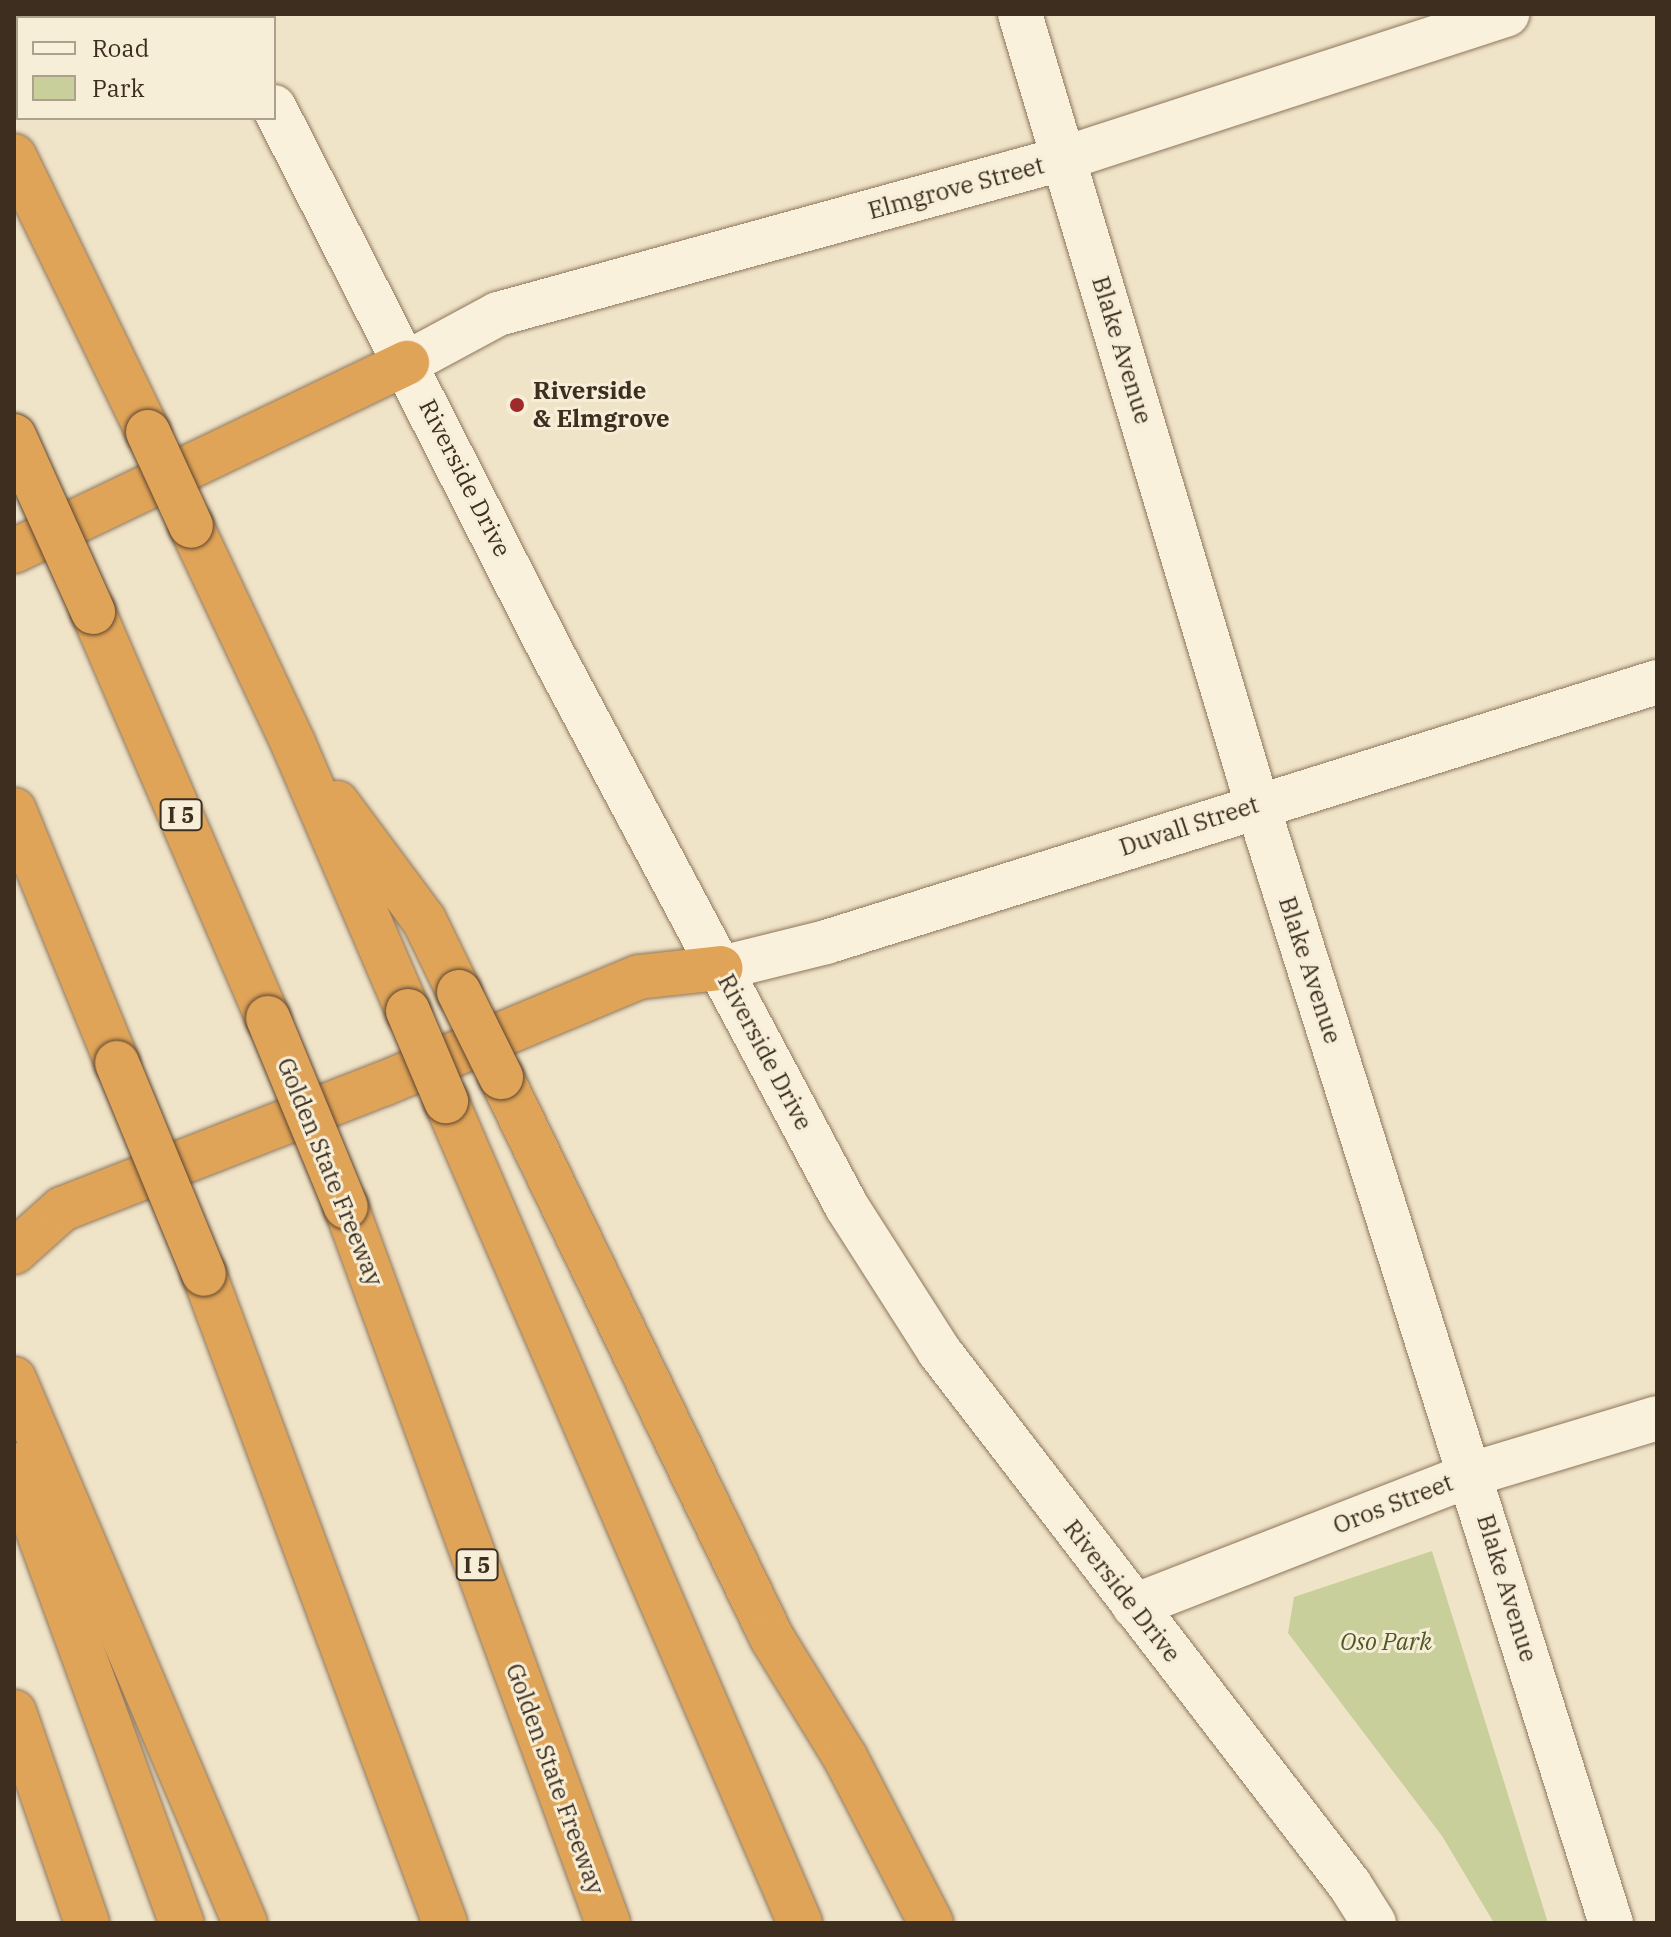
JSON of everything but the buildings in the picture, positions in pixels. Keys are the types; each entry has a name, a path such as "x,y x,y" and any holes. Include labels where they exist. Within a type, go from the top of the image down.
{"highway":[{"path":"14,156 148,432 293,743 800,1923"},
{"path":"14,551 407,363"},
{"name":"Golden State Freeway","path":"14,436 268,1018 346,1207 608,1923"},
{"path":"293,743 424,920 772,1638 845,1757 931,1923"},
{"path":"14,810 204,1274 445,1923"},
{"path":"14,1252 62,1209 383,1084 639,977 721,968"},
{"path":"14,1379 245,1923"},
{"path":"14,1465 182,1923"},
{"path":"14,1712 87,1923"}],"street":[{"name":"Blake Avenue","path":"1020,14 1257,804 1472,1474 1611,1923"},
{"name":"Elmgrove Street","path":"407,363 498,314 1065,158 1507,14"},
{"name":"Riverside Drive","path":"276,111 553,655 847,1207 939,1351 1374,1923"},
{"name":"Duvall Street","path":"721,968 826,942 1257,804 1657,682"},
{"name":"Oros Street","path":"1134,1606 1472,1474 1657,1418"}],"green space":[{"name":"Oso Park","path":"1432,1551 1548,1923 1494,1923 1442,1836 1288,1633 1294,1597"}],"place":[{"name":"Riverside & Elmgrove","path":"517,405"}]}
